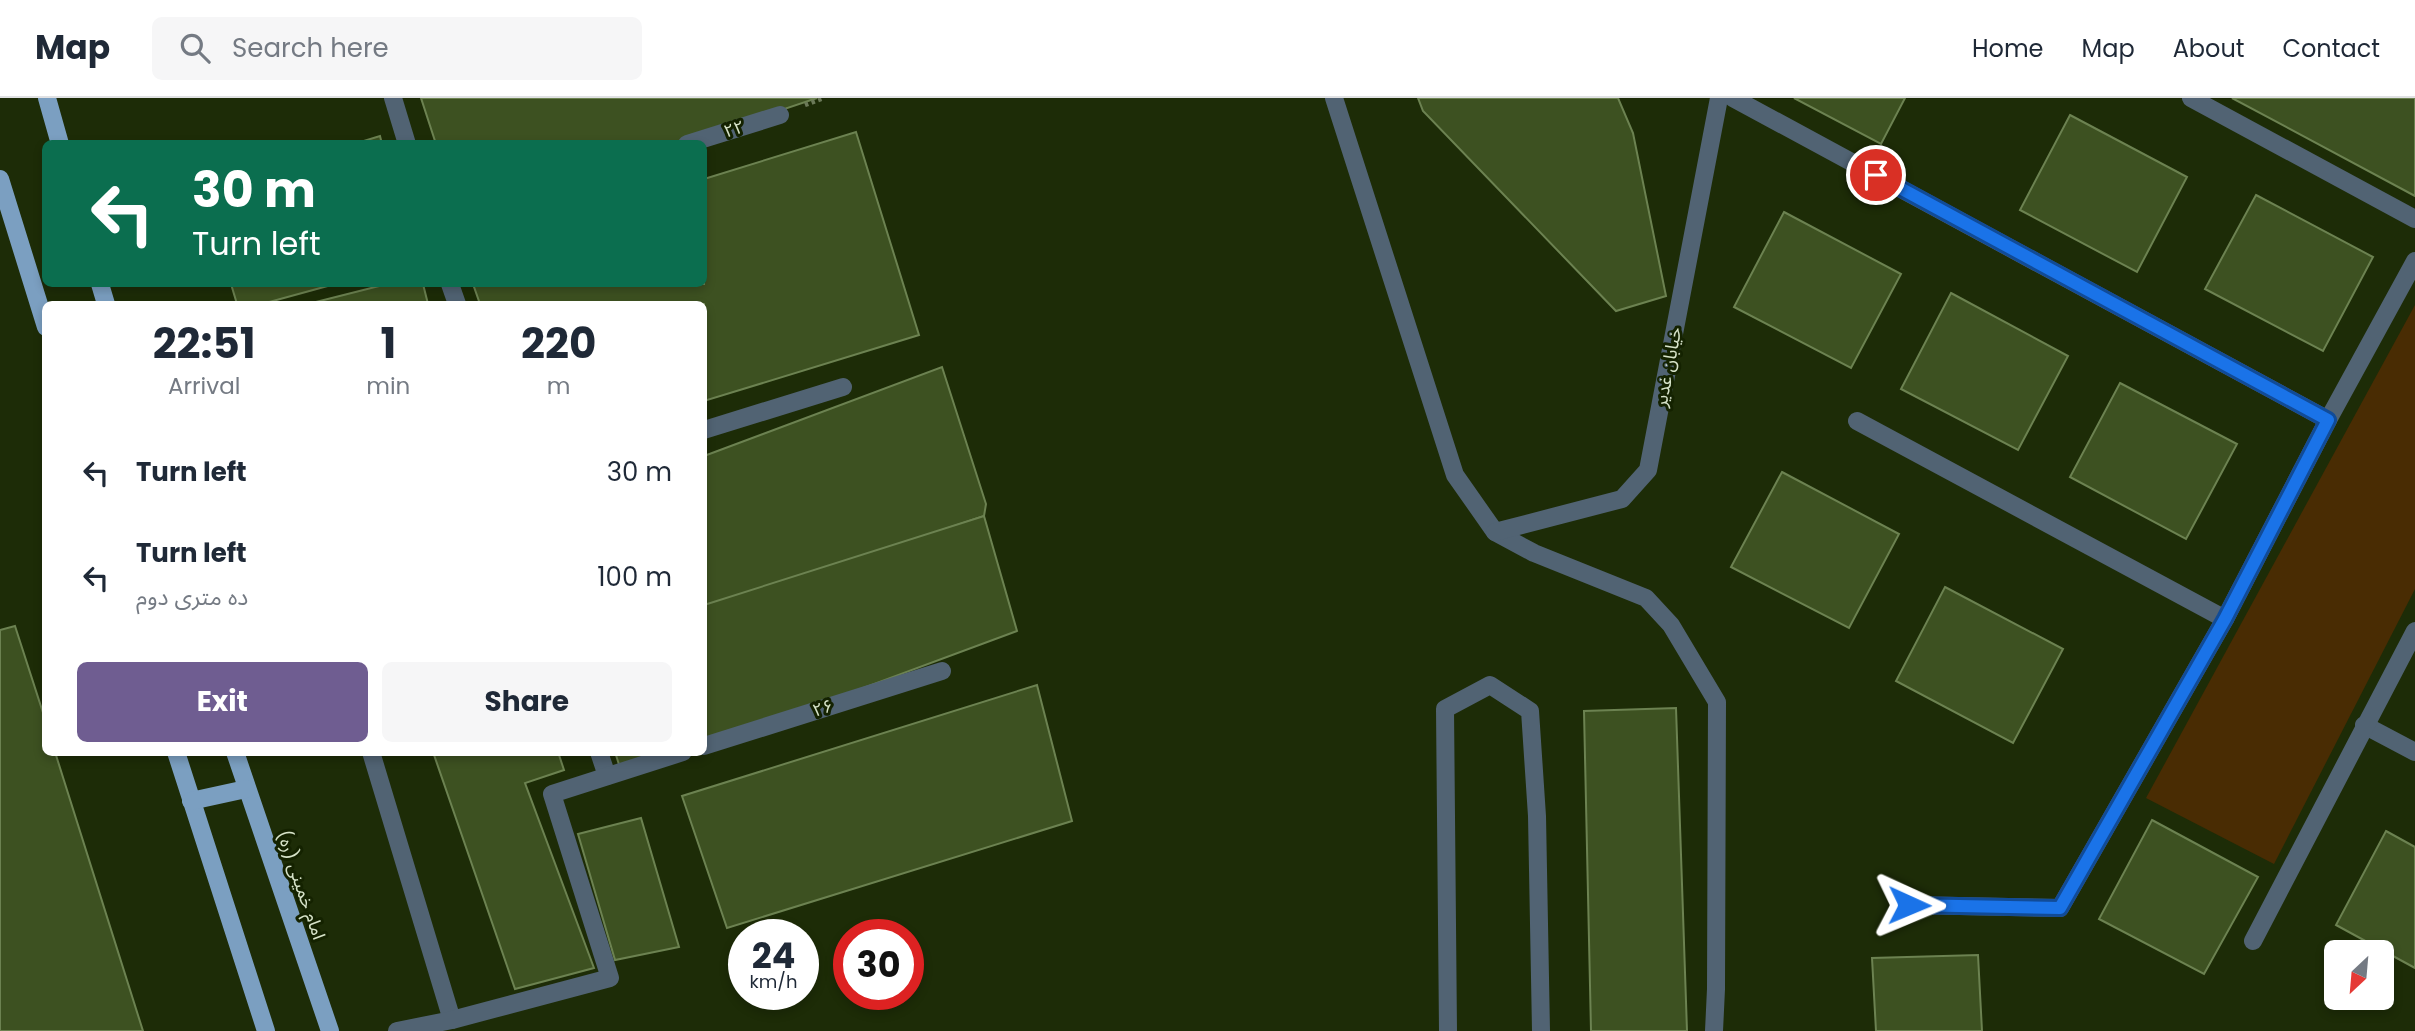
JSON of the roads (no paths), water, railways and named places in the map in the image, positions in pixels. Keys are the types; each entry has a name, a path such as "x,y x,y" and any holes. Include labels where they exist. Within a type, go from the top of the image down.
{"main road":[{"path":"47,98 59,140"},
{"path":"0,178 42,314"},
{"path":"177,756 266,1031"},
{"name":"امام خمینی (ره)","path":"236,756 330,1031"},
{"path":"191,801 246,789"}],"street":[{"path":"393,98 406,140"},
{"path":"1334,98 1455,475 1496,531 1534,552 1646,598 1671,625 1717,702 1714,1031"},
{"name":"خیابان غدیر","path":"1496,531 1622,499 1648,470 1719,98"},
{"path":"1734,98 2328,420"},
{"path":"2191,98 2415,219"},
{"name":"۲۲","path":"700,140 780,115"},
{"path":"1909,905 2060,908 2225,619 2328,420 2415,261"},
{"path":"707,429 843,387"},
{"path":"1857,421 2225,619"},
{"path":"2253,941 2415,631"},
{"name":"۲۶","path":"707,745 942,671"},
{"path":"1448,1031 1445,709 1490,685 1530,711 1537,816 1541,1031"},
{"path":"2364,725 2415,752"},
{"path":"372,756 452,1020"},
{"path":"600,756 607,776"},
{"path":"397,1031 452,1020 610,978 552,794 670,756"}]}
